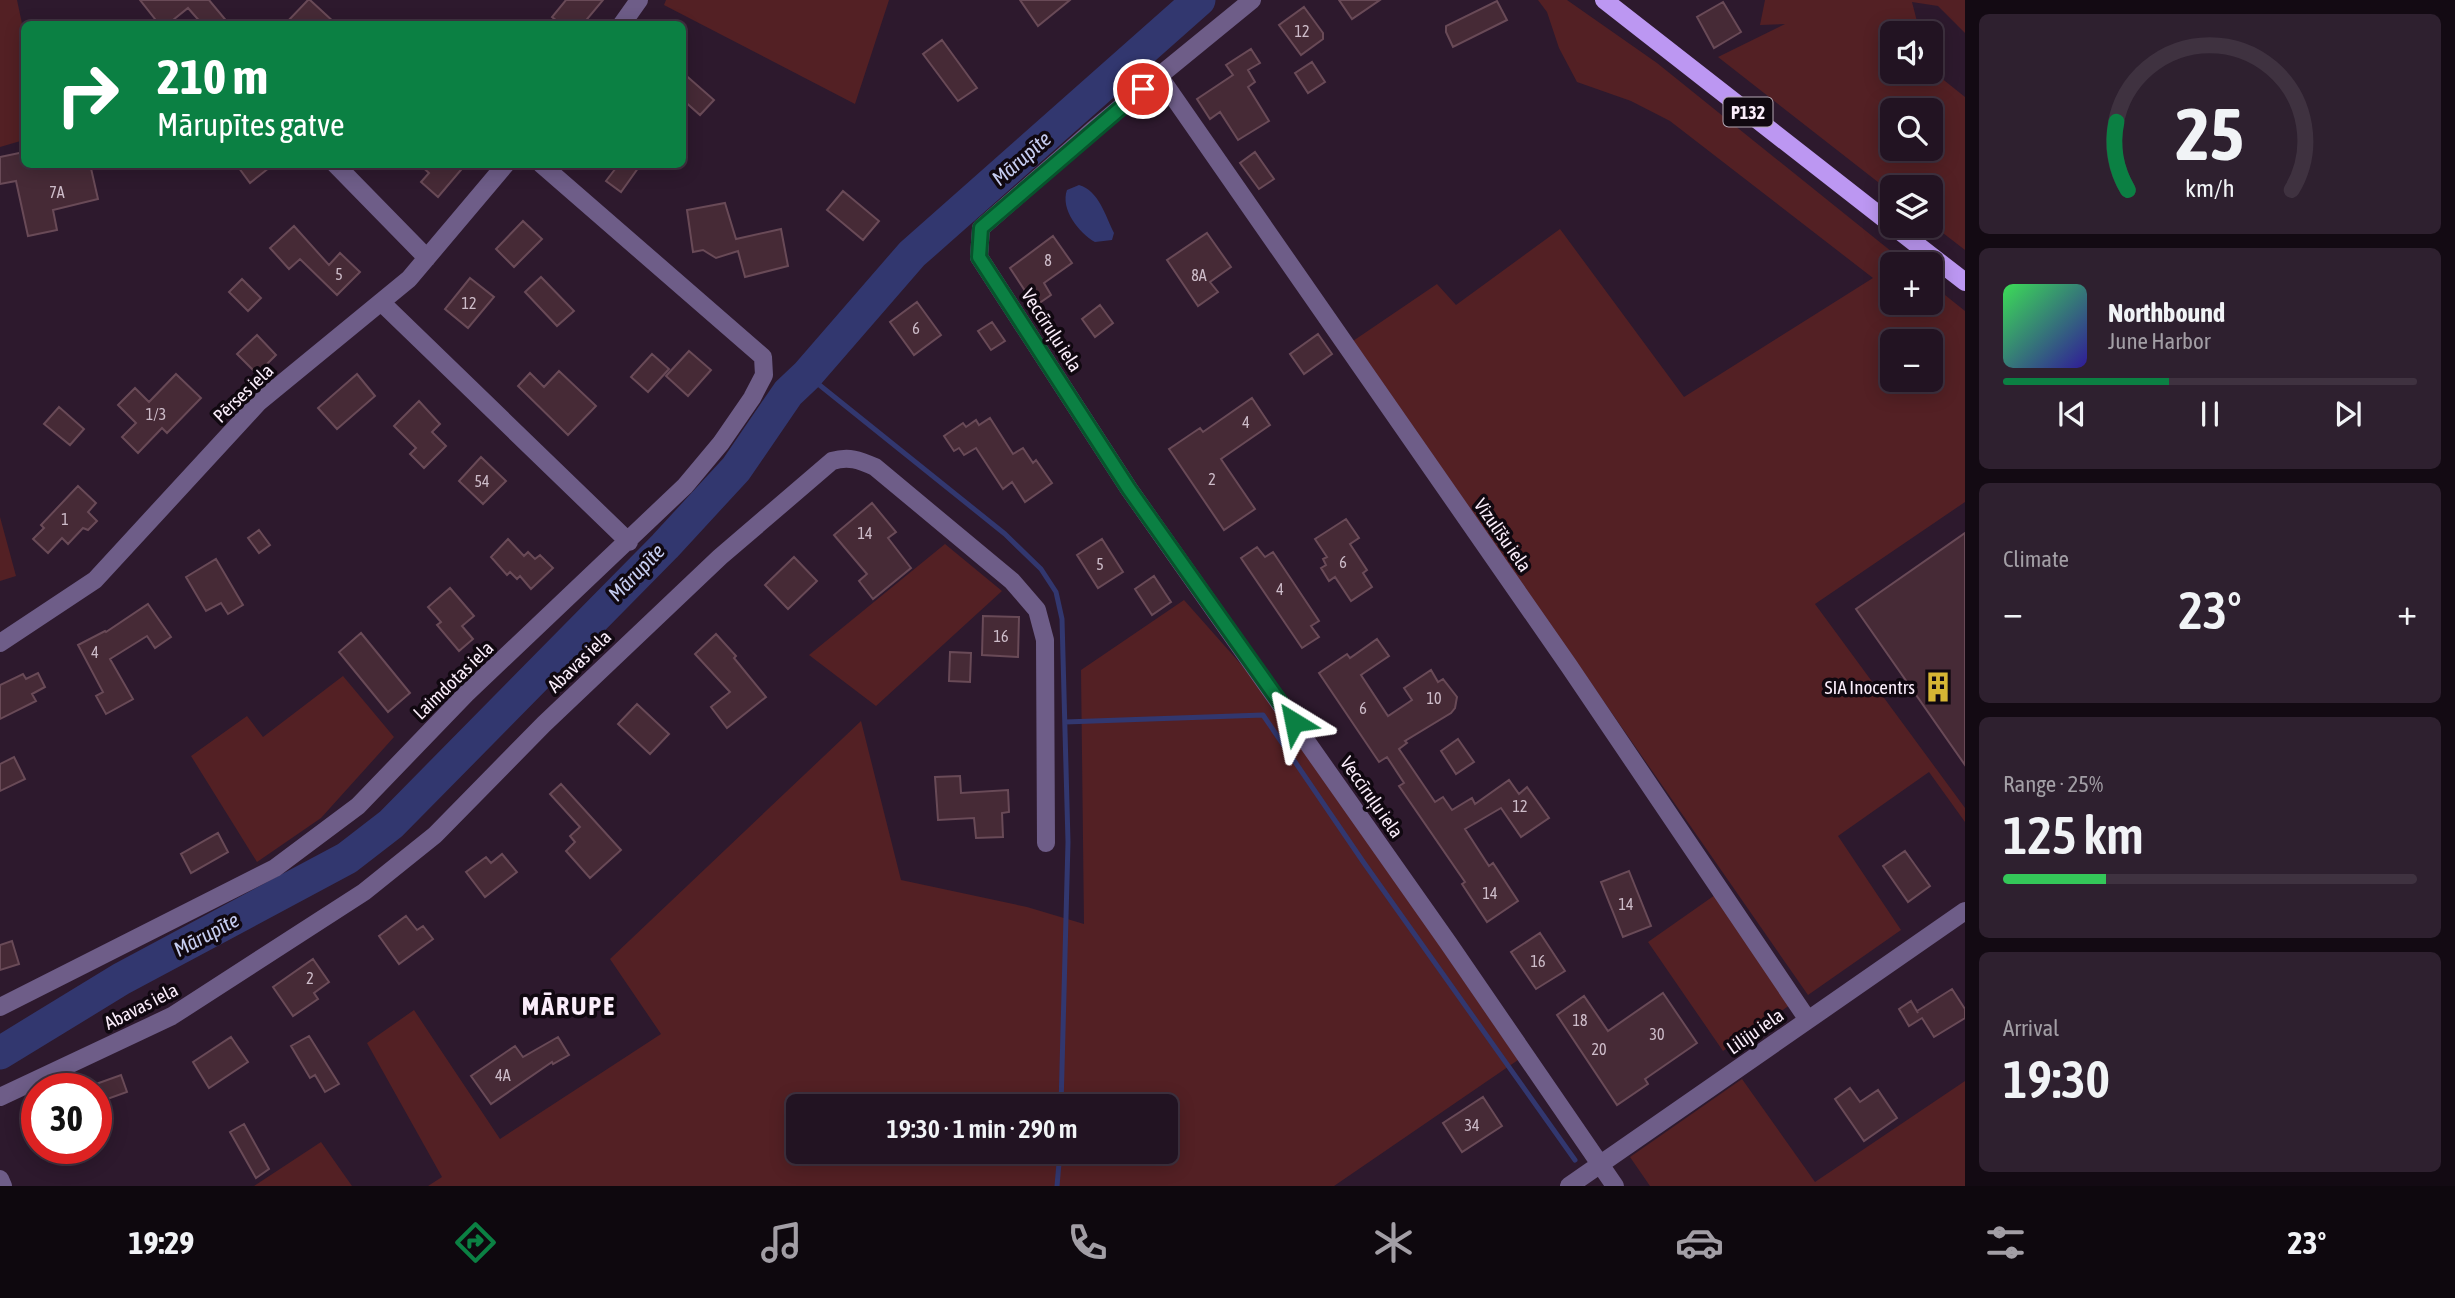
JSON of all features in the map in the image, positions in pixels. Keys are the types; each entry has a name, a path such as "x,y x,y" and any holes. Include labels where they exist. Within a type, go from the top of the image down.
{"main road":[{"name":"P132","path":"1604,0 1880,216"},
{"name":"P132","path":"1909,238 1965,282"}],"street":[{"path":"624,21 639,0"},
{"path":"1159,76 1252,0"},
{"name":"Veccīruļu iela","path":"1159,76 981,228 979,257 1129,489 1417,898 1615,1186"},
{"name":"Vizulīšu iela","path":"1159,76 1569,666 1808,1020"},
{"path":"339,168 427,258"},
{"name":"Pērses iela","path":"0,643 95,580 259,402 409,279 503,168"},
{"path":"381,302 629,542 685,486 721,443 752,398 764,375 765,365 763,357 749,343 546,168"},
{"name":"Abavas iela","path":"0,1097 172,1016 364,892 435,835 544,724 720,557 832,461 843,457 854,458 875,467 1012,581 1037,610 1045,640 1046,843"},
{"name":"Laimdotas iela","path":"0,1007 275,868 358,806 466,694 629,542"},
{"name":"Liliju iela","path":"1569,1186 1965,911"},
{"path":"0,1179 3,1186"}],"shaded area":[{"path":"0,0 17,0 21,21 21,141 0,147"},
{"path":"666,0 889,0 855,104 664,5"},
{"path":"1538,0 1567,0 1657,63 1892,252 1880,252 1880,315 1943,315 1943,293 1965,311 1965,502 1815,604 1965,808 1965,822 1929,772 1838,836 1901,930 1808,995 1353,341 1437,284 1456,305 1560,229 1684,397 1873,278 1670,121 1631,101 1577,82 1559,48 1547,12"},
{"path":"1765,0 1965,0 1965,33 1938,6 1912,2 1917,21 1880,21 1880,84 1943,84 1943,79 1965,97 1965,250 1943,233 1943,175 1880,175 1880,184 1718,57 1785,24 1760,25"},
{"path":"0,517 16,576 0,581"},
{"path":"945,544 1002,591 876,706 809,655"},
{"path":"1184,600 1269,696 1518,1060 1334,1186 428,1186 442,1177 367,1043 414,1010 500,1139 661,1034 610,959 861,721 901,880 1027,907 1084,924 1081,670"},
{"path":"343,676 394,737 321,818 257,862 191,756 247,716 263,737"},
{"path":"1715,895 1790,1005 1723,1051 1648,942"},
{"path":"1742,1079 1815,1182 1965,1081 1965,1186 1650,1186 1630,1157"},
{"path":"321,1142 352,1186 254,1186"}],"water":[{"path":"1079,185 1092,192 1101,204 1114,233 1112,240 1095,242 1072,220 1066,205 1067,190"}],"building":[{"path":"140,0 209,0 226,21 199,21 188,8 172,21 157,21"},
{"path":"310,0 333,21 288,21"},
{"path":"566,0 603,0 586,21 557,21 552,17"},
{"path":"1020,0 1070,0 1038,26"},
{"path":"1339,0 1380,0 1352,19"},
{"path":"1497,1 1507,20 1453,47 1446,26"},
{"path":"1723,2 1741,32 1714,48 1697,17"},
{"path":"1304,7 1323,33 1323,39 1301,55 1279,25"},
{"path":"942,40 977,88 958,101 923,54"},
{"path":"1251,49 1260,63 1248,70 1255,82 1248,87 1269,121 1238,140 1220,112 1210,119 1197,99 1233,75 1226,65"},
{"path":"1312,62 1325,82 1308,93 1295,73"},
{"path":"686,76 714,100 700,115 686,103"},
{"path":"1255,152 1274,179 1259,189 1240,163"},
{"path":"21,153 21,168 91,168 98,199 53,210 57,230 28,236 16,181 0,184 0,157"},
{"path":"239,168 269,168 250,183"},
{"path":"423,168 463,168 438,197 421,182 429,173"},
{"path":"616,168 638,168 621,192 606,181"},
{"path":"843,191 879,221 863,240 827,210"},
{"path":"725,203 736,239 781,229 788,266 745,277 738,251 716,258 703,250 693,252 687,210"},
{"path":"523,221 542,239 514,267 496,249"},
{"path":"294,226 329,265 340,253 360,272 337,295 300,259 289,269 270,248"},
{"path":"1207,233 1231,267 1210,282 1218,292 1198,306 1167,260"},
{"path":"1053,236 1072,263 1044,283 1051,295 1035,306 1010,268"},
{"path":"541,277 574,311 557,326 525,292"},
{"path":"470,278 494,297 468,328 445,309"},
{"path":"242,279 261,298 248,311 229,292"},
{"path":"917,302 941,335 914,355 890,322"},
{"path":"1100,305 1113,323 1095,337 1082,319"},
{"path":"992,322 1005,341 991,350 978,331"},
{"path":"1318,334 1332,354 1304,374 1290,354"},
{"path":"257,335 276,355 257,374 237,354"},
{"path":"689,351 711,370 688,396 666,376"},
{"path":"652,354 669,369 648,392 631,377"},
{"path":"559,371 596,406 568,435 518,386 530,373 544,387"},
{"path":"176,374 201,398 167,433 162,428 138,453 122,437 136,423 118,405 135,388 149,402"},
{"path":"357,374 375,396 337,429 318,408"},
{"path":"1252,398 1270,425 1221,459 1255,509 1224,530 1169,449 1200,428 1203,432"},
{"path":"419,401 440,424 432,432 446,446 424,468 410,454 416,448 394,426"},
{"path":"59,407 84,429 70,445 44,424"},
{"path":"990,418 1013,454 1023,448 1033,463 1036,460 1052,483 1025,502 1012,482 1003,489 976,448 964,455 959,448 954,451 944,436 963,423 966,427 976,420 979,425"},
{"path":"481,457 506,481 483,504 459,481"},
{"path":"78,486 96,503 88,512 97,521 88,530 83,528 68,544 62,538 48,553 33,539 44,528 41,525"},
{"path":"872,503 896,532 888,538 911,568 873,599 859,581 867,574 834,535"},
{"path":"1346,519 1359,538 1350,544 1367,570 1363,573 1372,587 1351,601 1335,577 1329,581 1321,568 1326,565 1323,559 1327,557 1315,539"},
{"path":"259,530 270,545 259,553 248,538"},
{"name":"SIA Inocentrs","path":"1965,533 1965,765 1856,609"},
{"path":"508,539 524,556 528,552 535,559 540,555 553,568 531,589 520,576 517,579 510,572 507,575 491,557"},
{"path":"1102,539 1123,572 1098,588 1077,555"},
{"path":"1257,547 1265,557 1273,552 1319,621 1311,626 1319,637 1302,648 1241,558"},
{"path":"794,557 817,581 788,609 765,585"},
{"path":"216,559 243,605 228,614 221,603 206,611 186,577"},
{"path":"1154,576 1171,602 1152,615 1135,589"},
{"path":"450,588 474,616 462,626 473,639 459,651 437,625 441,622 428,607"},
{"path":"148,604 171,637 155,648 147,636 110,659 133,699 106,714 96,696 103,692 78,645 106,632"},
{"path":"983,616 1019,617 1018,657 982,655"},
{"path":"361,633 410,693 388,712 339,652"},
{"path":"716,634 766,697 727,728 711,707 730,692 695,654"},
{"path":"1377,639 1389,656 1361,675 1388,716 1412,700 1404,688 1431,670 1438,682 1443,679 1457,697 1451,713 1405,741 1407,743 1399,749 1435,802 1443,797 1452,810 1472,798 1475,804 1509,780 1519,794 1527,787 1549,818 1521,837 1501,808 1465,829 1489,866 1493,863 1518,901 1487,922 1462,884 1465,882 1399,786 1404,783 1387,757 1379,762 1319,673 1347,654 1350,658"},
{"path":"950,652 971,653 970,682 949,681"},
{"path":"38,673 45,687 32,694 36,701 0,719 0,685 23,674 26,679"},
{"path":"637,704 669,734 650,754 618,724"},
{"path":"1458,739 1474,762 1456,774 1441,751"},
{"path":"14,757 25,779 0,791 0,764"},
{"path":"960,776 961,793 1008,790 1009,812 1002,813 1003,837 976,838 974,818 938,820 935,777"},
{"path":"561,784 621,850 590,878 566,851 575,842 570,836 580,827 550,794"},
{"path":"218,833 228,852 191,873 181,854"},
{"path":"1905,851 1930,886 1908,902 1883,866"},
{"path":"502,854 517,872 485,897 466,872 486,857 491,863"},
{"path":"1629,871 1651,926 1623,937 1601,882"},
{"path":"406,916 417,930 423,926 433,939 399,964 379,936"},
{"path":"1540,933 1565,971 1536,989 1511,952"},
{"path":"12,941 19,964 0,970 0,945"},
{"path":"313,959 329,982 314,993 318,999 293,1016 273,987"},
{"path":"1952,989 1965,1009 1965,1018 1934,1037 1922,1018 1909,1026 1899,1009 1911,1001 1918,1013 1917,1011"},
{"path":"1663,993 1697,1043 1645,1079 1648,1084 1617,1105 1557,1015 1584,996 1608,1031"},
{"path":"309,1036 339,1084 325,1092 315,1075 310,1078 291,1046"},
{"path":"231,1037 248,1062 209,1088 193,1062"},
{"path":"558,1037 569,1055 553,1064 552,1062 491,1104 471,1076 515,1046 523,1057"},
{"path":"121,1075 127,1092 112,1097 112,1078"},
{"path":"1850,1088 1860,1102 1878,1090 1897,1118 1864,1141 1835,1099"},
{"path":"1483,1097 1502,1126 1462,1152 1443,1123"},
{"path":"244,1124 269,1169 256,1178 230,1132"}],"waterway":[{"name":"Mārupīte","path":"0,1053 121,979 347,858 391,824 665,546 736,469 788,393 807,375 912,254 1199,0"},
{"path":"807,375 1005,534 1041,569 1056,592 1062,619 1068,842 1061,1094"},
{"path":"1065,722 1263,715 1364,863 1575,1160"},
{"path":"1057,1186 1059,1164"}],"place":[{"name":"SIA Inocentrs","path":"1938,687"}],"district":[{"name":"MĀRUPE","path":"569,1006"}],"route":[{"path":"1143,89 981,228 979,257 1129,489 1294,722"}]}
